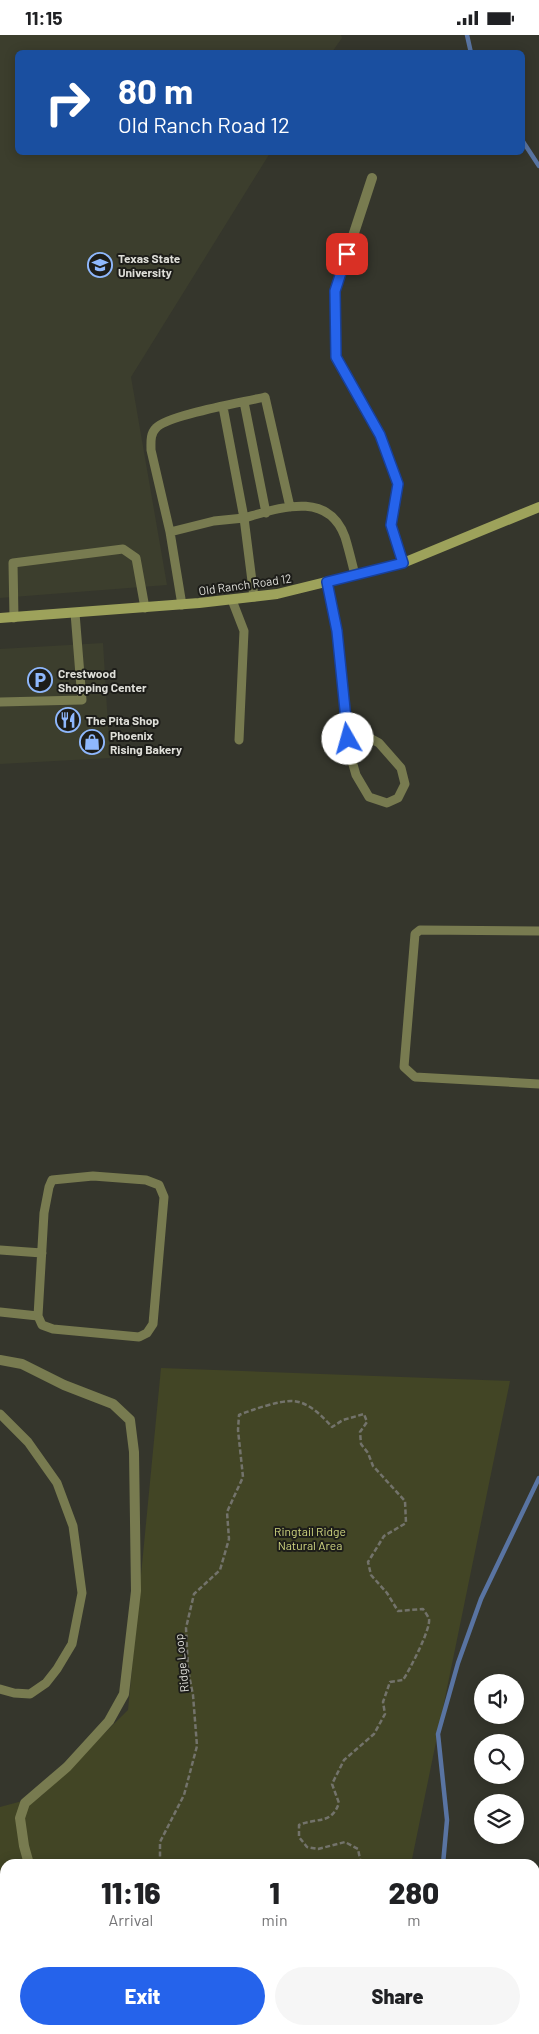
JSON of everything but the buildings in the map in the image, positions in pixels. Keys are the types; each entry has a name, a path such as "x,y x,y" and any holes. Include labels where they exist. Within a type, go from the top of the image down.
{"main road":[{"name":"Old Ranch Road 12","path":"0,618 182,605 277,594 403,563 539,507"}],"street":[{"path":"372,178 335,291 336,357 380,435 398,484 391,525 403,563"},
{"path":"0,1360 22,1364 64,1385 114,1404 130,1420 134,1452 136,1591 124,1694 109,1721 67,1767 26,1803 20,1818 28,1859"}],"lane":[{"path":"182,605 170,531 151,450 150,437 154,429 174,419 265,397 290,507"},
{"path":"244,402 266,513"},
{"path":"223,407 244,518 254,597"},
{"path":"170,531 214,521 244,518 290,507 311,505 325,511 337,523 344,536 355,575"},
{"path":"14,617 13,563 123,549 136,558 145,608"},
{"path":"327,582 337,631 346,725 350,754 356,775 369,797 387,803 398,798 405,784 401,768 379,743 346,725"},
{"path":"232,600 244,631 239,740"},
{"path":"0,702 82,700 75,613"},
{"path":"539,931 420,930 415,934 404,1067 415,1077 539,1084"},
{"path":"93,1176 146,1180 159,1185 164,1197 153,1324 147,1333 139,1337 53,1329 42,1325 38,1316 42,1253 44,1213 52,1180 93,1176"},
{"path":"0,1250 42,1253"},
{"path":"0,1312 38,1316"},
{"path":"0,1414 28,1442 58,1483 73,1526 82,1593 72,1644 58,1669 46,1683 30,1694 14,1693 0,1689"}],"path":[{"name":"Ridge Loop","path":"160,1859 160,1842 184,1795 198,1745 193,1695 188,1670 186,1628 194,1594 220,1570 229,1539 228,1512 243,1477 238,1430 239,1415 252,1409 293,1401 308,1406 322,1416 332,1427 364,1414 367,1422 360,1432 361,1444 368,1453 373,1466 405,1501 406,1523 384,1536 368,1562 371,1575 387,1593 398,1611 423,1609 429,1618 428,1629 414,1656 411,1669 403,1680 390,1682 383,1703 385,1714 374,1734 344,1759 332,1784 339,1803 335,1814 327,1819 309,1821 299,1825 299,1837 307,1847 318,1849 345,1842 358,1849 360,1859"}],"shaded area":[{"name":"Texas State University","path":"0,35 341,35 342,38 333,50 15,50 15,155 269,155 131,377 167,585 0,598"},
{"name":"Crestwood Shopping Center","path":"103,643 110,758 0,764 0,649"}],"green space":[{"name":"Ringtail Ridge Natural Area","path":"161,1368 510,1381 412,1859 0,1859 0,1807 41,1796 128,1710"}],"waterway":[{"path":"467,35 470,50"},
{"path":"525,145 539,166"},
{"path":"443,1859 447,1820 438,1734 458,1663 481,1599 539,1478"}],"place":[{"name":"Texas State University","path":"100,265"},
{"name":"Crestwood Shopping Center","path":"40,680"},
{"name":"The Pita Shop","path":"68,720"},
{"name":"Phoenix Rising Bakery","path":"92,742"}],"route":[{"path":"347,254 335,291 336,357 380,435 398,484 391,525 403,563 327,582 337,631 348,739"}]}
